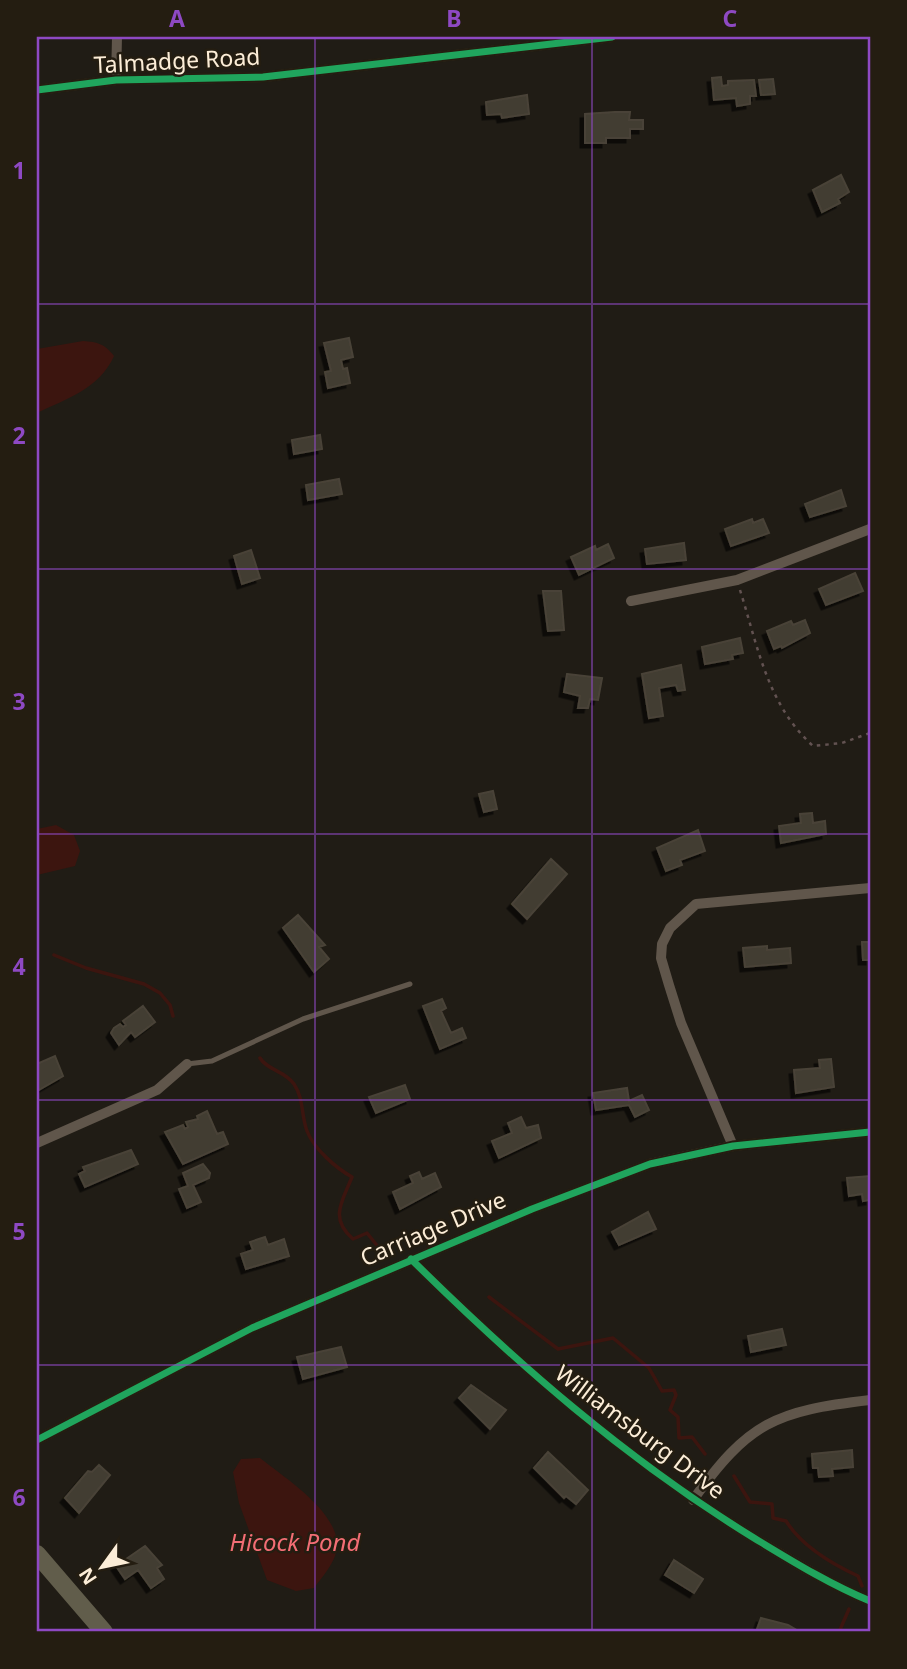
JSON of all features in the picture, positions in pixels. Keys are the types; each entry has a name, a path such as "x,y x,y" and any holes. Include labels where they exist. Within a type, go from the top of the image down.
{"main road":[{"path":"37,1554 104,1632"}],"street":[{"path":"116,80 117,37"},
{"name":"Talmadge Road","path":"37,90 116,80 263,77 612,37"},
{"path":"631,601 737,580 870,529"},
{"path":"733,1146 681,1023 661,958 662,944 670,928 696,904 870,888"},
{"path":"37,1143 157,1090 187,1064"},
{"name":"Carriage Drive","path":"37,1440 252,1328 411,1259 650,1164 733,1146 870,1132"},
{"name":"Williamsburg Drive","path":"411,1259 499,1346 693,1500 831,1585 870,1601"},
{"path":"693,1500 723,1458 752,1430 790,1414 870,1400"}],"lane":[{"path":"187,1064 212,1061 303,1019 410,984"}],"path":[{"path":"737,580 774,697 795,730 813,746 842,743 870,733"}],"water":[{"path":"83,341 101,344 111,352 114,356 108,367 82,391 37,413 37,349"},
{"path":"56,825 74,835 80,851 75,866 37,875 37,829"},
{"name":"Hicock Pond","path":"260,1458 306,1494 333,1528 337,1540 336,1553 314,1588 296,1591 267,1580 239,1503 233,1472 241,1459"}],"building":[{"path":"721,77 722,86 728,85 728,81 754,80 756,96 750,96 750,104 737,106 736,98 714,100 712,78"},
{"path":"773,79 775,94 761,95 759,80"},
{"path":"527,95 529,114 502,118 501,114 487,115 486,102"},
{"path":"630,112 629,120 643,120 643,129 630,129 630,138 606,138 606,143 585,143 585,114"},
{"path":"841,175 849,192 838,199 840,203 822,212 813,190"},
{"path":"349,338 353,357 341,360 343,369 347,368 350,383 328,388 325,372 331,371 324,343"},
{"path":"320,435 322,449 294,454 292,440"},
{"path":"339,479 342,494 308,500 306,485"},
{"path":"841,490 846,506 810,517 805,504"},
{"path":"752,519 753,523 763,519 769,533 731,546 725,529"},
{"path":"684,543 686,560 647,564 645,549"},
{"path":"608,544 614,558 579,575 571,557 595,546 596,550"},
{"path":"251,550 260,578 242,584 234,556"},
{"path":"855,573 863,591 826,605 819,589"},
{"path":"543,591 561,591 564,630 548,631"},
{"path":"805,620 810,633 782,648 781,646 774,649 767,631 791,621 793,625"},
{"path":"740,638 743,653 732,655 733,659 705,664 702,647"},
{"path":"681,665 685,690 678,691 676,685 659,688 663,716 649,718 642,674"},
{"path":"567,674 602,678 598,700 590,699 588,708 578,708 580,696 564,692"},
{"path":"493,791 497,809 484,812 479,794"},
{"path":"812,813 813,823 825,821 826,834 781,843 779,826 801,823 800,814"},
{"path":"698,830 705,851 680,860 682,865 666,871 657,848"},
{"path":"551,859 567,874 527,919 512,904"},
{"path":"298,915 325,945 319,947 329,959 314,972 283,928"},
{"path":"862,942 870,942 870,960 863,960"},
{"path":"767,946 767,950 790,948 791,963 745,967 743,948"},
{"path":"442,999 446,1008 441,1011 451,1033 462,1028 466,1038 440,1049 423,1006"},
{"path":"143,1006 155,1022 135,1037 131,1032 119,1045 111,1033 114,1028 120,1024 123,1027 126,1025 123,1021"},
{"path":"55,1056 63,1076 37,1091 37,1064"},
{"path":"831,1059 834,1087 796,1093 794,1070 820,1068 819,1060"},
{"path":"405,1085 410,1099 376,1113 369,1097"},
{"path":"627,1088 629,1101 642,1095 649,1110 635,1117 629,1105 596,1110 593,1093"},
{"path":"207,1111 217,1134 223,1132 228,1144 183,1164 165,1132 183,1125 185,1129 188,1127 186,1122 198,1119 197,1116"},
{"path":"521,1117 526,1128 538,1125 541,1138 499,1158 492,1141 512,1133 508,1123"},
{"path":"131,1150 138,1164 85,1187 79,1174 85,1171 83,1167"},
{"path":"203,1164 210,1173 209,1178 193,1185 201,1202 187,1208 179,1189 188,1186 183,1173"},
{"path":"419,1172 422,1179 435,1173 441,1187 400,1209 393,1192 413,1183 410,1176"},
{"path":"870,1176 870,1200 863,1201 862,1194 849,1196 847,1178"},
{"path":"648,1212 656,1229 619,1245 612,1232"},
{"path":"265,1237 268,1245 284,1239 289,1256 246,1269 241,1254 253,1250 250,1242"},
{"path":"782,1329 786,1345 751,1352 748,1336"},
{"path":"341,1347 347,1367 303,1379 297,1357"},
{"path":"471,1385 506,1410 490,1429 459,1398"},
{"path":"852,1450 853,1467 832,1469 833,1476 819,1477 818,1468 813,1468 812,1454"},
{"path":"548,1452 588,1490 576,1504 566,1496 564,1498 534,1468"},
{"path":"99,1465 110,1475 79,1513 65,1498 88,1471 92,1472"},
{"path":"145,1546 162,1565 157,1568 164,1579 151,1588 138,1570 125,1579 116,1566"},
{"path":"674,1560 703,1579 694,1593 665,1575"},
{"path":"761,1618 788,1625 800,1632 756,1632"}],"waterway":[{"path":"54,955 86,968 144,984 160,993 170,1005 173,1016"},
{"path":"260,1058 294,1084 310,1138 326,1157 352,1177 340,1210 341,1224 353,1239 367,1233 383,1253"},
{"path":"489,1297 558,1349 613,1338 649,1368 662,1391 674,1390 676,1395 670,1410 678,1417 679,1438 692,1437 705,1454"},
{"path":"734,1476 750,1502 772,1504 773,1518 786,1521 792,1530 818,1553 858,1576 862,1586"},
{"path":"839,1632 849,1609"}],"cycle path":[{"path":"37,90 116,80 263,77 612,37"},
{"path":"37,1440 252,1328 532,1209 650,1164 733,1146 870,1132"},
{"path":"411,1259 491,1336 617,1443 707,1508 754,1538 825,1580 870,1601"}]}
